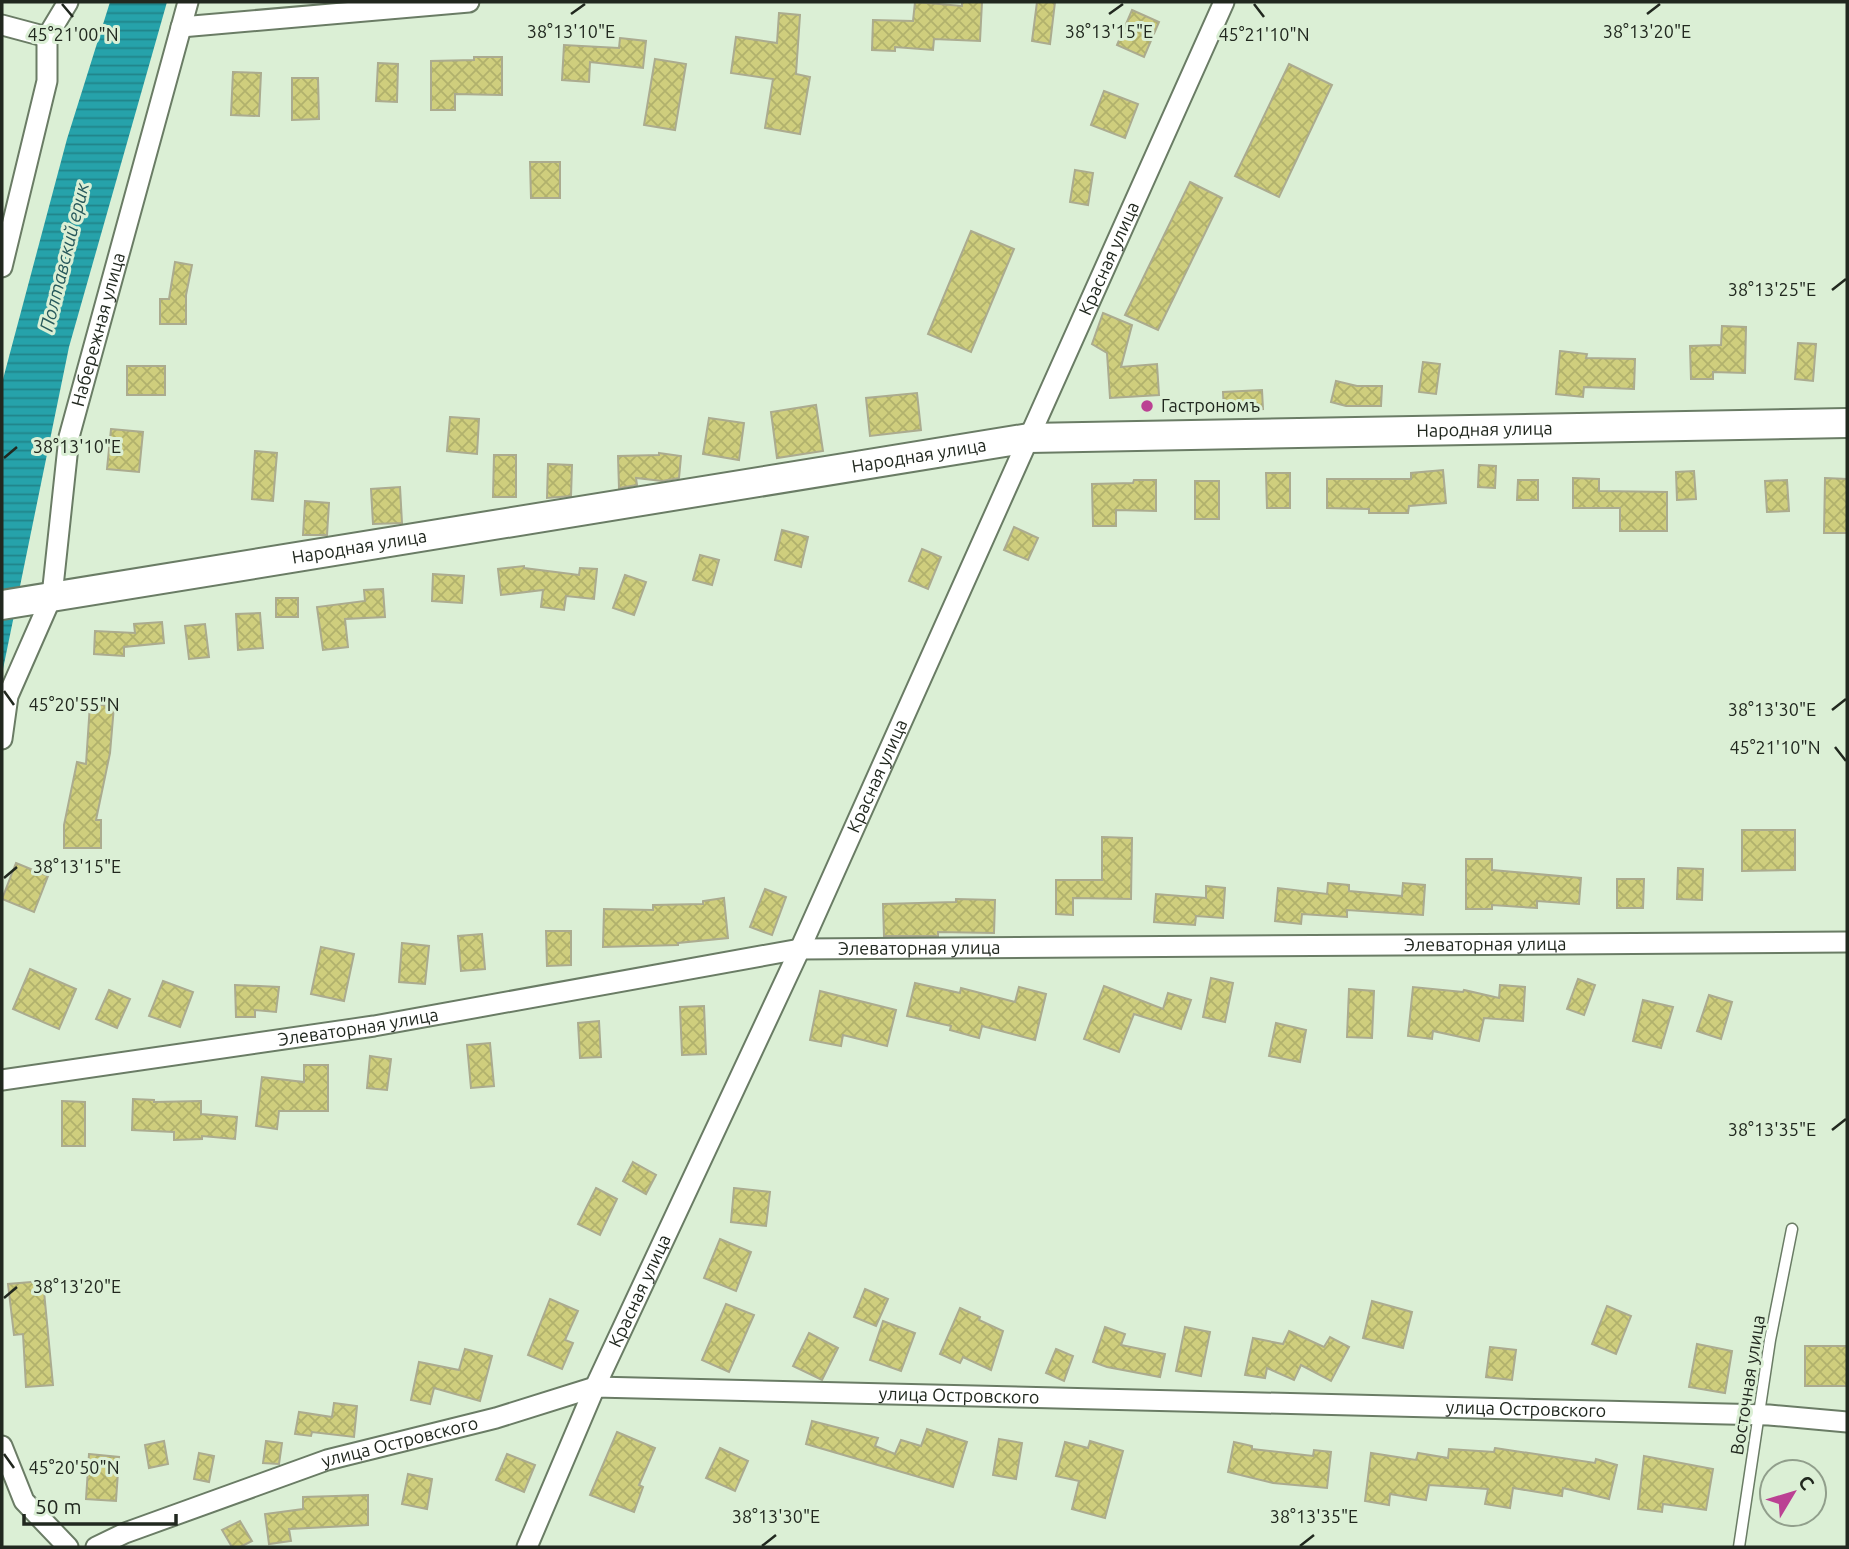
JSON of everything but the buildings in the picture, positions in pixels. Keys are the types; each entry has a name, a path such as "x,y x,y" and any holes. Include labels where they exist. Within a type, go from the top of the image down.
{"main road":[{"name":"Народная улица","path":"2,605 1029,439 1847,423"}],"street":[{"path":"2,267 47,81 47,37 68,2"},
{"name":"Набережная улица","path":"2,739 8,696 52,596 69,437 188,2"},
{"path":"181,27 469,2"},
{"name":"Красная улица","path":"527,1547 595,1387 800,948 1224,2"},
{"path":"2,25 47,37"},
{"name":"Элеваторная улица","path":"2,1080 374,1026 800,948 1847,942"},
{"name":"улица Островского","path":"96,1547 130,1540 327,1460 496,1418 595,1387 1760,1415 1847,1422"},
{"path":"2,1446 24,1501 68,1547"}],"lane":[{"name":"Восточная улица","path":"1740,1547 1770,1340 1792,1229"}],"water":[{"name":"Полтавский ерик","path":"110,2 167,2 69,347 2,674 2,383 67,139"}],"place":[{"name":"Гастрономъ","path":"1147,406"}]}
